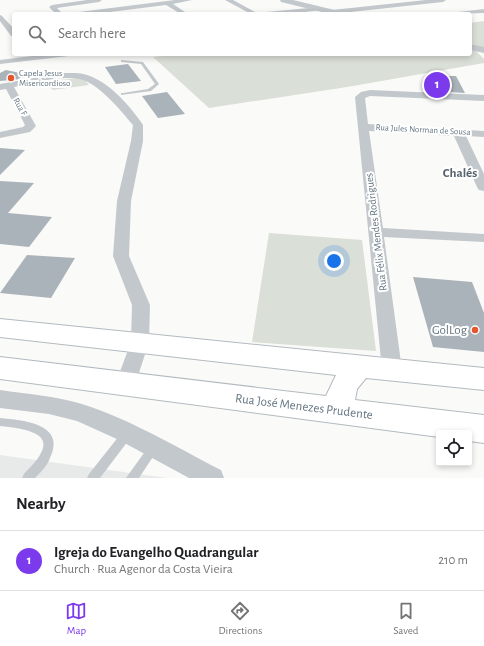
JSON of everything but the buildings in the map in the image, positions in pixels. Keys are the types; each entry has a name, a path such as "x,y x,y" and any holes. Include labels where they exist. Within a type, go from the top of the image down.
{"main road":[{"path":"0,328 484,379"},
{"path":"341,412 340,401 342,389 359,367"},
{"name":"Rua José Menezes Prudente","path":"0,368 125,385 484,429"}],"street":[{"path":"58,12 52,7 53,6 99,0"},
{"path":"112,12 189,0"},
{"path":"228,0 252,12"},
{"path":"287,1 307,0"},
{"path":"344,12 442,0"},
{"path":"287,1 332,12"},
{"path":"167,3 182,12"},
{"path":"288,12 320,9"},
{"path":"472,12 484,11"},
{"path":"0,17 10,24"},
{"path":"472,47 484,50"},
{"path":"0,62 52,56"},
{"path":"4,86 60,77 80,76 87,78 129,114 138,125 124,201 121,256 141,305 140,342 125,385"},
{"name":"Rua F","path":"0,135 30,128 31,126 4,86"},
{"name":"Rua Félix Mendes Rodrigues","path":"392,370 360,97 364,94 370,93 484,98"},
{"path":"109,96 123,94"},
{"name":"Rua Jules Norman de Sousa","path":"363,127 484,134"},
{"path":"458,132 484,187"},
{"path":"376,232 484,238"},
{"path":"0,399 42,404 81,413 127,433 212,478"}],"lane":[{"path":"122,61 142,63 157,84 149,90 123,94"},
{"path":"0,422 25,425 43,432 49,438 49,446 45,457 28,478"},
{"path":"93,478 127,433"},
{"path":"132,478 154,448"}],"shaded area":[{"path":"484,21 484,48 472,45 472,23"},
{"path":"472,50 476,51 484,59 484,63 347,87 209,108 153,57 472,56"},
{"path":"83,78 89,85 53,90 43,82"},
{"path":"269,233 362,240 376,351 252,342"},
{"path":"0,455 167,478 0,478"}],"place":[{"name":"Capela Jesus Misericordioso","path":"11,78"},
{"name":"Igreja do Evangelho Quadrangular","path":"437,85"},
{"name":"GolLog","path":"475,330"}],"district":[{"name":"Chalés","path":"460,173"}]}
